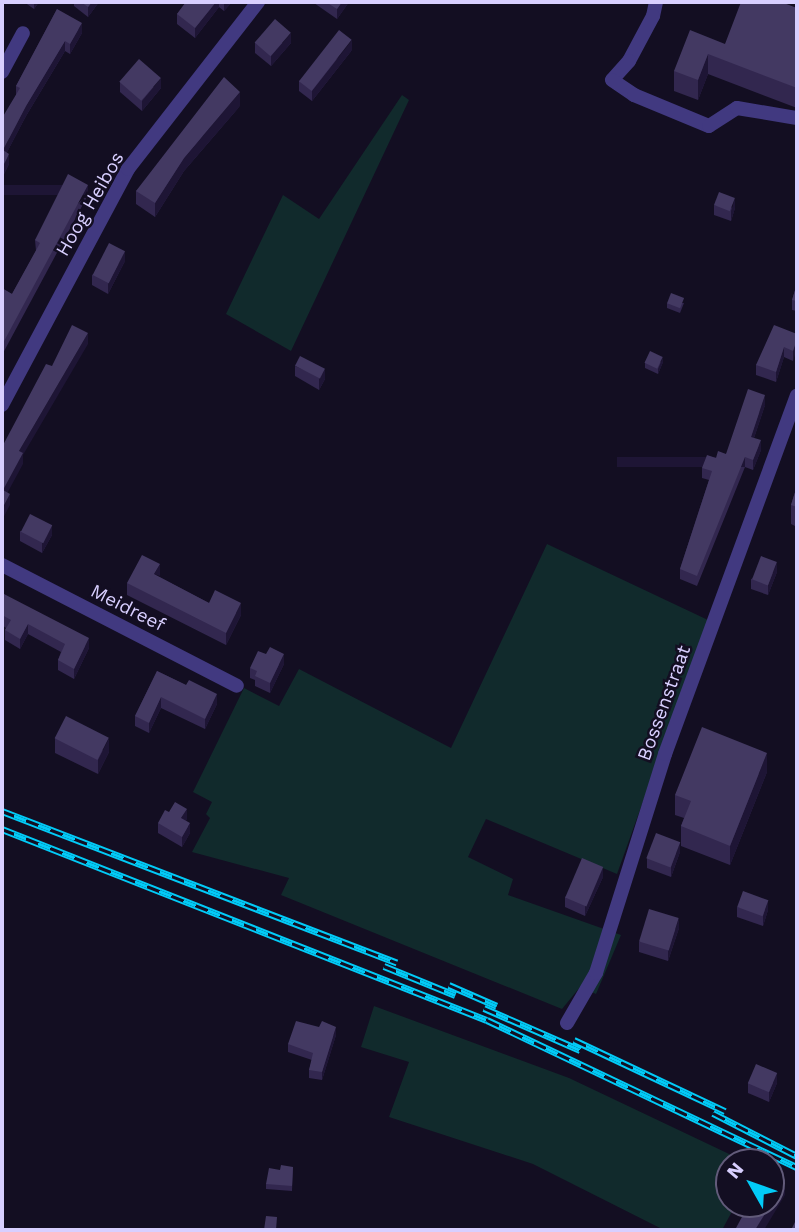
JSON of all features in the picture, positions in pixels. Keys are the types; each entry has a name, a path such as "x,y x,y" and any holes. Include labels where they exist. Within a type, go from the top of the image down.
{"street":[{"name":"Hoog Heibos","path":"2,405 128,169 258,2"},
{"path":"656,2 653,16 629,61 612,79 634,95 709,126 737,108 797,118"},
{"path":"2,72 23,33"},
{"name":"Bossenstraat","path":"567,1023 596,973 665,754 797,396"},
{"name":"Meidreef","path":"2,565 237,686"}],"green space":[{"path":"402,95 409,100 291,351 226,314 283,195 319,219"},
{"path":"547,544 708,620 617,874 486,819 468,857 513,879 508,895 621,935 596,994 580,987 562,1009 281,895 289,878 192,852 210,818 206,814 212,802 193,792 244,688 279,706 299,669 451,748"},
{"path":"374,1006 569,1078 716,1148 715,1218 728,1218 722,1230 664,1230 533,1164 389,1117 409,1062 361,1047"}],"building":[{"path":"186,2 216,2 195,28 177,14"},
{"path":"326,2 342,2 337,9"},
{"path":"741,2 781,2 797,8 797,88 708,54 698,80 674,71 690,30 725,44"},
{"path":"57,9 82,23 70,44 65,41 26,106 3,150 9,154 2,168 2,118 20,88 16,86"},
{"path":"275,19 291,33 271,56 255,42"},
{"path":"339,30 352,40 312,91 299,81"},
{"path":"139,59 161,78 141,101 119,82"},
{"path":"224,77 240,92 184,158 155,203 136,191"},
{"path":"68,174 88,185 2,345 2,288 12,294 40,243 35,240"},
{"path":"719,192 735,198 730,211 714,205"},
{"path":"109,243 125,251 109,283 93,275"},
{"path":"797,284 797,301 792,300"},
{"path":"671,293 684,298 680,308 667,303"},
{"path":"72,325 88,333 19,451 23,453 3,490 10,494 2,509 2,447 46,364 52,366"},
{"path":"774,325 797,334 793,351 784,347 776,372 756,365"},
{"path":"650,351 663,357 657,369 645,363"},
{"path":"300,356 325,369 320,379 295,366"},
{"path":"748,389 765,395 751,437 761,440 753,460 745,457 697,576 680,569 712,471 702,468 707,455 716,458 718,451 726,454"},
{"path":"797,486 797,507 791,505"},
{"path":"30,514 52,525 43,543 21,532"},
{"path":"142,555 160,564 154,574 209,603 215,590 241,603 226,633 127,583"},
{"path":"761,556 777,562 768,585 752,579"},
{"path":"2,593 89,638 74,669 58,660 65,644 28,624 20,639 5,630 11,620 2,615"},
{"path":"270,647 284,654 270,683 255,676 257,671 250,668 258,651 266,654"},
{"path":"157,671 186,685 189,680 217,694 205,719 161,697 149,723 135,716"},
{"path":"66,716 109,738 97,760 55,738"},
{"path":"702,727 767,753 730,846 681,826 691,801 675,795"},
{"path":"175,802 187,809 181,818 190,823 182,837 158,823 165,810 169,812"},
{"path":"656,833 680,842 671,868 646,858"},
{"path":"582,858 603,867 586,907 565,898"},
{"path":"743,891 768,900 763,916 737,907"},
{"path":"649,909 679,918 669,951 639,942"},
{"path":"296,1021 319,1027 322,1021 336,1027 322,1072 309,1070 313,1053 288,1044"},
{"path":"756,1064 777,1073 769,1092 748,1083"},
{"path":"281,1165 293,1167 292,1186 266,1184 269,1168 280,1170"},
{"path":"266,1216 277,1217 276,1230 264,1230"},
{"path":"741,1218 762,1218 755,1230 736,1228"},
{"path":"797,1218 797,1230 791,1230"}],"railway":[{"path":"2,811 397,963"},
{"path":"2,829 487,1020 797,1167"},
{"path":"384,966 455,995"},
{"path":"449,985 497,1006"},
{"path":"484,1008 580,1050"},
{"path":"574,1040 725,1111"},
{"path":"713,1113 797,1156"}]}
